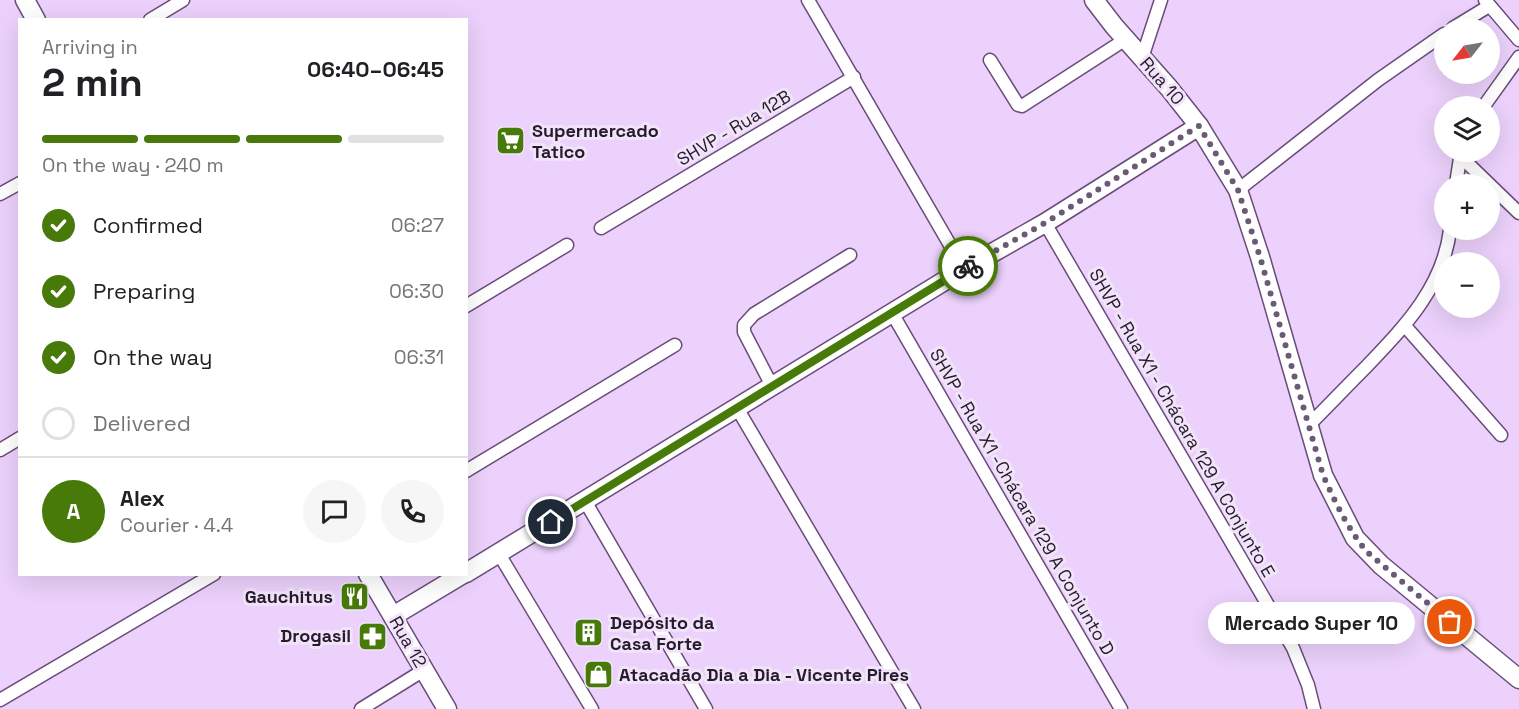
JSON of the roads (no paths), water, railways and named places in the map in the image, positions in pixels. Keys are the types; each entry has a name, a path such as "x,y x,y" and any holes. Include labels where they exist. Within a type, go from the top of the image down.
{"street":[{"path":"25,0 35,18"},
{"path":"153,18 183,0"},
{"path":"808,0 964,269"},
{"name":"Rua 10","path":"1094,0 1199,126 1238,190 1260,257 1323,475 1355,538 1381,565 1519,679"},
{"path":"1142,58 1161,0"},
{"path":"1467,18 1487,3 1519,40"},
{"path":"990,60 1018,105 1022,106 1126,39"},
{"path":"1238,190 1378,80 1434,41"},
{"path":"1491,96 1519,57"},
{"name":"SHVP - Rua 12B","path":"601,228 854,77"},
{"path":"468,572 964,269 1045,223 1199,126"},
{"path":"1468,162 1479,174"},
{"path":"0,194 18,184"},
{"path":"1500,195 1519,213"},
{"name":"SHVP - Rua X1 - Chácara 129 A Conjunto E","path":"1045,223 1293,648 1308,685 1314,709"},
{"path":"1308,426 1405,326 1422,303 1441,269 1448,240"},
{"path":"468,305 567,245"},
{"path":"772,386 744,332 744,325 754,314 850,255"},
{"name":"SHVP - Rua X1 -Chácara 129 A Conjunto D","path":"892,313 1120,709"},
{"path":"1405,326 1501,435"},
{"path":"468,470 675,345"},
{"path":"737,408 914,709"},
{"path":"0,450 18,439"},
{"path":"585,501 706,709"},
{"path":"499,554 592,709"},
{"path":"0,700 210,576"},
{"name":"Rua 12","path":"369,576 447,709"},
{"path":"393,616 462,576"},
{"path":"361,709 424,670"}],"place":[{"name":"Supermercado Tatico","path":"511,141"},
{"name":"Gauchitus","path":"354,597"},
{"name":"Mercado Super 10","path":"1450,622"},
{"name":"Depósito da Casa Forte","path":"589,633"},
{"name":"Drogasil","path":"372,636"},
{"name":"Atacadão Dia a Dia - Vicente Pires","path":"598,675"}]}
